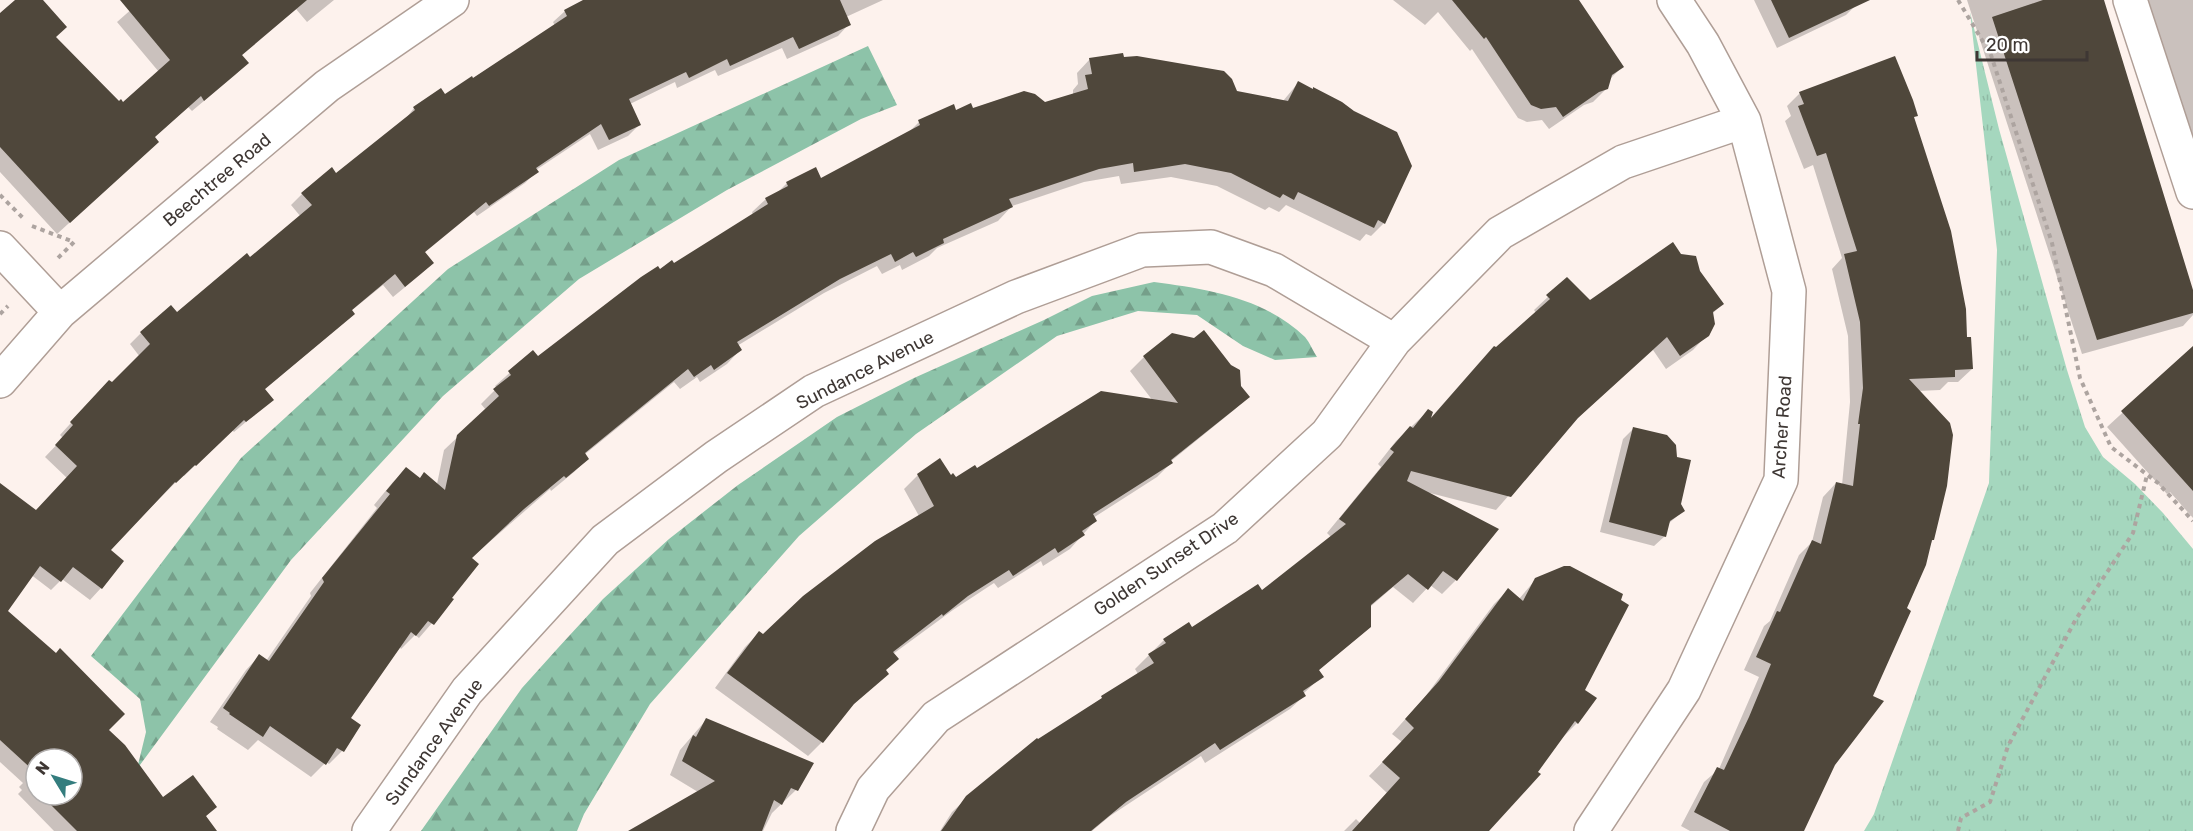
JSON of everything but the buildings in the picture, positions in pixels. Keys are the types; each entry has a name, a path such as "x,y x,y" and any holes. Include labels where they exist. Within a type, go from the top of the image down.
{"street":[{"name":"Beechtree Road","path":"0,381 60,312 327,86 452,0"},
{"name":"Archer Road","path":"1591,831 1683,690 1781,480 1789,291 1744,121 1703,44 1674,0"},
{"path":"2130,0 2193,192"},
{"name":"Golden Sunset Drive","path":"853,831 873,789 936,717 1225,528 1327,434 1394,341 1500,233 1623,162 1744,121"},
{"name":"Sundance Avenue","path":"369,831 467,691 605,540 716,457 814,391 1016,297 1142,250 1211,247 1274,270 1394,341"},
{"path":"0,248 60,312"}],"path":[{"path":"1958,0 1991,55 2052,243 2080,378 2111,447 2158,483 2193,521"},
{"path":"1958,831 1961,818 1990,802 2008,747 2076,619 2133,533 2147,475"}],"green space":[{"path":"1970,12 1999,129 2085,427 2103,457 2135,484 2193,549 2193,831 1864,831 1874,814 1989,483 1997,250"},
{"path":"868,46 897,105 861,119 727,190 579,279 443,396 291,560 137,769 146,732 140,699 91,656 241,458 448,269 619,160"},
{"path":"1154,282 1215,292 1254,304 1289,324 1305,337 1317,357 1275,360 1243,346 1197,315 1138,311 1057,336 916,434 799,536 650,704 584,814 577,831 421,831 522,688 558,648 603,599 669,539 738,485 837,417 914,378 1092,296"}]}
